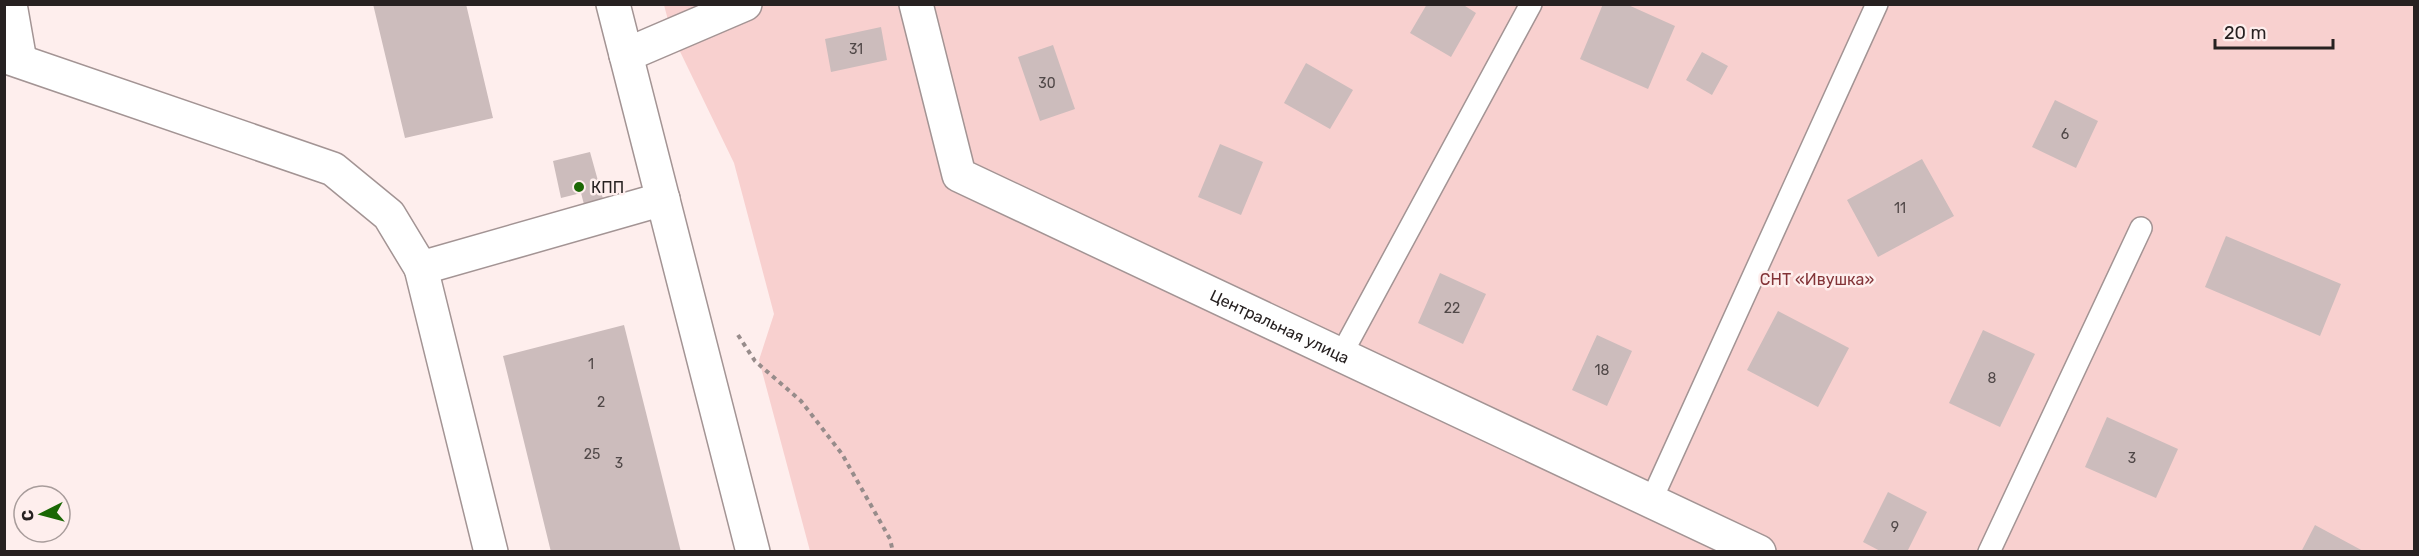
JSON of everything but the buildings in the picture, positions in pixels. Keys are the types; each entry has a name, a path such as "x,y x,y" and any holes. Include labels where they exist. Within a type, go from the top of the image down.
{"street":[{"path":"10,4 12,59 333,169 389,215 422,268 491,552"},
{"path":"613,4 753,552"},
{"path":"626,55 745,4"},
{"name":"Центральная улица","path":"916,4 959,175 1759,552"},
{"path":"422,268 663,199"}],"lane":[{"path":"1341,355 1531,4"},
{"path":"1651,501 1877,4"},
{"path":"1989,552 2141,228"}],"path":[{"path":"733,327 755,361 801,400 842,454 890,539 893,552"}],"green space":[{"name":"СНТ «Ивушка»","path":"664,5 2414,5 2414,551 810,551 759,360 774,314 734,163 672,35"}],"place":[{"name":"КПП","path":"579,187"}]}
